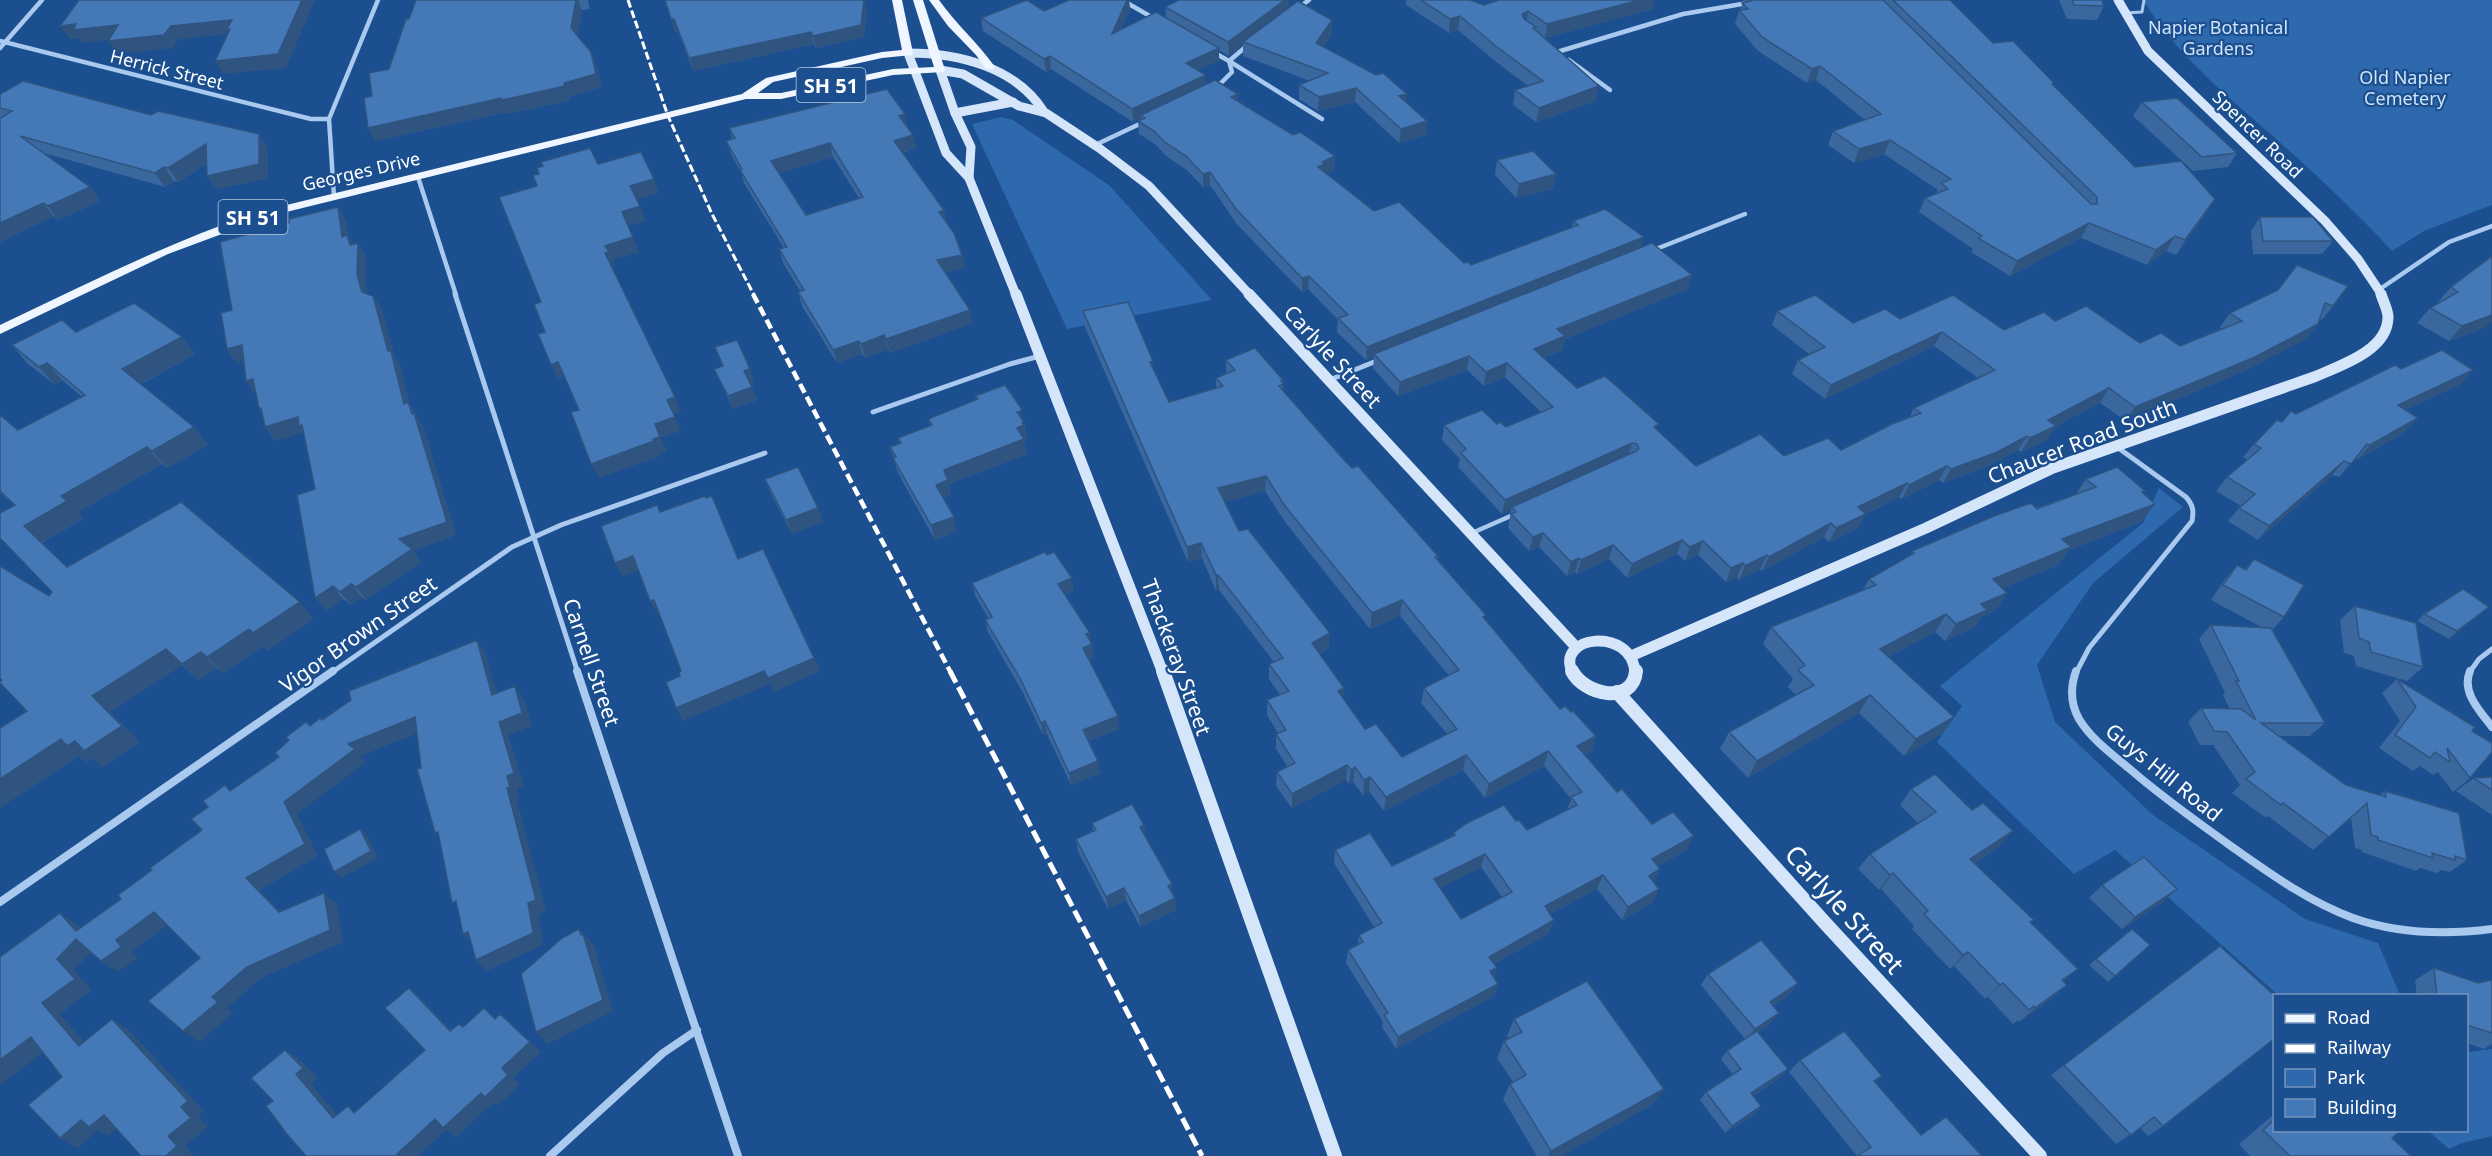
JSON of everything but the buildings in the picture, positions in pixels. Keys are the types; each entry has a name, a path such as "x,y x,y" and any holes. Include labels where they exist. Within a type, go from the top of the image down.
{"main road":[{"path":"897,0 908,53"},
{"path":"918,0 940,70"},
{"path":"934,0 951,24 980,53 990,67"},
{"name":"Spencer Road","path":"2118,0 2147,49 2306,202 2352,252 2380,289"},
{"name":"Georges Drive","path":"746,96 770,80 882,55 936,52"},
{"name":"Carlyle Street","path":"936,52 970,58 990,67 1035,97 1044,112"},
{"name":"Thackeray Street","path":"908,53 946,153 969,178 1041,356 1161,667 1283,1017 1335,1156"},
{"name":"Carlyle Street","path":"915,71 956,69 967,73 1018,106 1044,112 1116,160 1149,186 1327,381 1576,647"},
{"name":"Thackeray Street","path":"940,70 970,147 969,178"},
{"name":"Georges Drive","path":"0,330 194,238 266,213 746,96 781,96 893,72 915,71"},
{"path":"955,113 1013,102"},
{"name":"Chaucer Road South","path":"1631,656 1926,528 2024,481 2116,446 2296,384 2356,357 2372,346 2383,331 2388,317 2386,303 2380,289"},
{"path":"1604,640 1624,649 1631,656 1635,665 1633,682 1617,692 1595,692 1576,680 1568,662 1570,654 1576,647 1583,642 1604,640"},
{"name":"Carlyle Street","path":"1617,692 1825,923 2040,1156"}],"street":[{"path":"0,48 2,42 42,0"},
{"path":"334,197 328,119 378,0"},
{"path":"1122,0 1162,23"},
{"path":"1290,14 1309,0"},
{"path":"1557,52 1683,14 1749,3"},
{"name":"Herrick Street","path":"2,42 310,119 328,119"},
{"path":"1229,61 1252,42"},
{"path":"1549,46 1610,90"},
{"path":"1210,50 1322,119"},
{"path":"1208,93 1232,72 1229,61"},
{"path":"1093,146 1150,120"},
{"name":"Carnell Street","path":"418,177 533,537 738,1156"},
{"path":"1647,253 1744,214"},
{"path":"2380,289 2395,282 2444,245 2492,226"},
{"path":"873,412 1010,364 1041,356"},
{"path":"1327,381 1386,357"},
{"name":"Guys Hill Road","path":"2116,446 2186,496 2194,506 2194,512 2192,521 2089,648 2076,668 2070,690 2076,715 2091,734 2172,804 2286,885 2336,911 2370,923 2421,932 2467,933 2492,929"},
{"name":"Vigor Brown Street","path":"0,902 512,546 765,453"},
{"path":"2492,649 2467,670 2466,683 2471,697 2492,727"},
{"path":"550,1156 663,1053 697,1030"}],"lane":[{"path":"2125,13 2142,12 2144,0"},
{"path":"1471,534 1517,513"}],"green space":[{"name":"Old Napier Cemetery","path":"2143,0 2492,0 2492,205 2424,231 2392,251 2362,219 2199,70 2155,19"},
{"path":"1001,117 1013,120 1110,186 1212,300 1067,329 972,124"},
{"path":"2159,488 2183,507 2093,583 2037,665 2055,722 2153,815 2305,919 2378,943 2400,994 2277,994 2115,850 2074,874 1937,742 1962,706 1940,686 2143,523"},
{"path":"2492,1049 2492,1136 2462,1143 2449,1149 2429,1132 2468,1132 2468,1052"}],"railway":[{"path":"628,0 668,116 712,214 754,295"},
{"path":"753,294 951,673"},
{"path":"950,671 1202,1156"}],"park label":[{"name":"Napier Botanical Gardens","path":"2218,37"}]}
